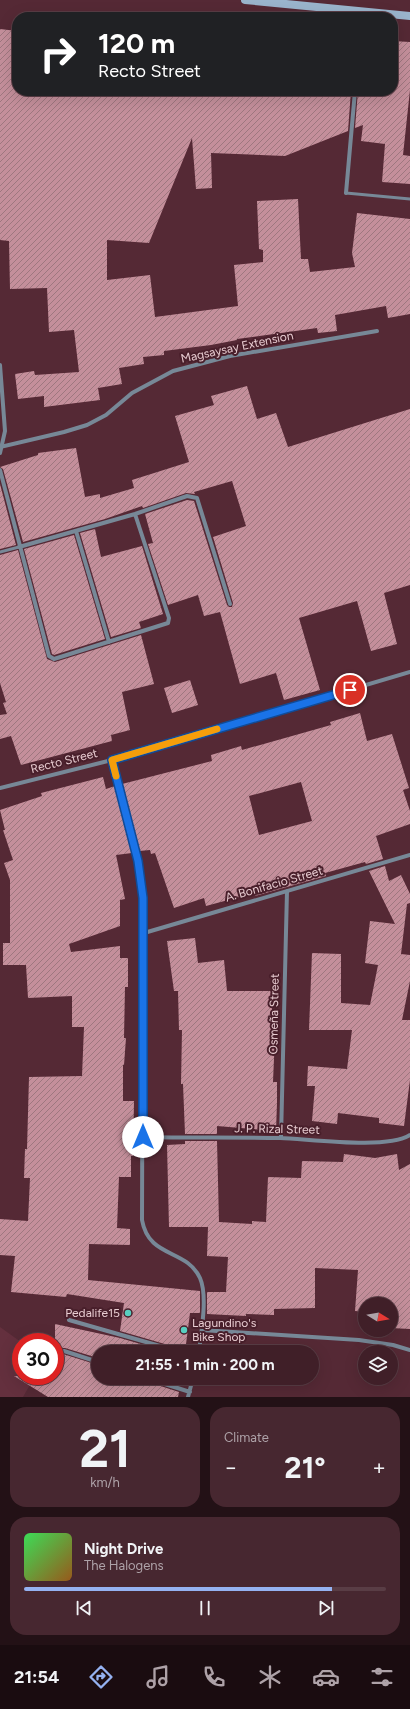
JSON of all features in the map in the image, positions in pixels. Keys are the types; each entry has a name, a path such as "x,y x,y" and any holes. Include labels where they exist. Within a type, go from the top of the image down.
{"main road":[{"path":"245,0 345,12"},
{"path":"398,16 410,16"}],"street":[{"path":"346,194 355,96"},
{"name":"Magsaysay Extension","path":"1,447 87,425 106,415 138,390 173,370 230,356 377,331"},
{"path":"0,365 5,431 0,453"},
{"path":"0,470 19,547 50,656 54,659 168,623 169,618 135,514"},
{"path":"19,547 135,514 187,496 197,498 230,604"},
{"path":"76,531 109,642"},
{"name":"Recto Street","path":"0,788 112,760 410,672"},
{"path":"112,760 138,861 143,898 142,1220 144,1230 149,1239 156,1246 185,1261 194,1268 201,1280 203,1299 200,1345"},
{"name":"A. Bonifacio Street","path":"144,933 410,855"},
{"name":"Osmeña Street","path":"281,1138 287,891"},
{"name":"J. P. Rizal Street","path":"143,1137 281,1138 380,1142 404,1139 410,1135"},
{"path":"68,1320 156,1345"},
{"path":"202,1330 359,1340 393,1345 410,1350"},
{"path":"64,1351 91,1360"},
{"path":"164,1385 189,1395 191,1385"}],"lane":[{"path":"346,194 410,200"},
{"path":"0,552 19,547"}],"shaded area":[{"path":"0,1327 12,1336 12,1385 30,1385 23,1397 0,1397"}],"building":[{"path":"0,29 12,30 12,96 351,96 348,131 285,156 211,153 212,188 196,189 192,138 149,243 107,240 107,280 150,275 155,317 238,306 234,265 263,262 263,250 259,249 257,201 298,199 301,259 308,259 310,272 355,267 352,253 357,213 410,219 410,314 388,318 386,306 335,315 337,331 318,333 317,328 164,351 164,355 143,357 144,364 119,368 122,384 98,388 100,400 44,407 44,396 18,399 15,374 34,371 35,375 79,372 74,330 49,332 47,288 10,289 9,241 0,240"},
{"path":"398,41 410,42 410,90 403,155 410,156 410,184 382,182 385,144 361,141 363,125 355,128 358,96 398,96"},
{"path":"247,386 257,419 276,413 288,447 410,409 410,585 384,593 397,644 371,651 357,601 299,618 320,690 284,700 276,673 240,684 220,612 204,616 198,595 168,605 148,544 153,543 145,514 187,500 194,501 227,605 232,607 233,603 213,537 246,526 232,481 194,492 195,494 186,493 143,508 142,506 105,519 23,542 3,469 0,467 38,455 38,453 76,448 85,497 100,494 100,498 134,488 132,480 189,462 175,416 214,405 211,396"},
{"path":"0,484 16,545 0,549"},
{"path":"95,529 101,557 142,546 163,614 139,622 141,628 111,637 80,533"},
{"path":"74,535 105,639 54,655 52,654 24,549"},
{"path":"18,550 47,659 55,662 141,635 154,684 122,692 130,730 111,735 112,741 21,765 11,736 0,739 0,715 7,714 3,703 6,702 0,683 0,555"},
{"path":"190,680 198,705 172,713 164,688"},
{"path":"360,713 367,741 392,734 409,788 403,790 410,811 410,824 376,836 383,859 366,864 365,862 325,873 326,876 255,896 254,893 206,906 204,898 174,908 155,853 151,854 150,850 139,851 122,784 212,761 211,755 241,746 242,750 331,725 330,722","holes":["301,782 312,821 259,835 249,796"]},
{"path":"103,777 106,789 115,786 132,853 116,855 125,899 120,900 120,926 69,944 71,952 120,946 120,958 128,958 128,987 125,987 124,1038 126,1038 123,1065 123,1101 134,1101 133,1156 131,1156 131,1177 119,1177 117,1228 130,1229 130,1245 89,1244 88,1280 200,1291 200,1313 190,1313 186,1345 168,1345 120,1331 124,1303 67,1294 66,1297 11,1292 15,1256 0,1255 0,1219 28,1221 30,1178 24,1178 25,1149 27,1149 29,1077 82,1076 84,1027 72,1027 72,996 28,998 26,965 3,965 3,943 10,943 10,880 4,863 13,860 3,830 5,830 0,810 42,796 41,793"},
{"path":"385,866 389,881 401,875 410,894 410,903 407,904 401,954 410,955 410,981 402,1020 410,1020 410,1080 404,1126 379,1123 379,1118 338,1113 337,1124 312,1121 315,1086 307,1086 308,1066 347,1069 352,1030 309,1030 312,953 341,954 341,1003 370,1005 378,965 365,963 370,921 395,924 369,871"},
{"path":"195,938 198,963 224,960 227,991 272,991 272,1035 275,1035 273,1082 277,1082 276,1131 217,1126 217,1134 185,1134 183,1084 181,1084 182,1030 179,1030 178,991 174,991 167,941"},
{"path":"185,1141 217,1141 219,1222 252,1224 252,1221 266,1222 268,1177 301,1178 302,1161 343,1162 344,1154 375,1158 397,1154 399,1170 410,1164 410,1329 398,1328 398,1297 358,1297 358,1311 355,1311 358,1270 315,1268 315,1308 274,1309 274,1315 246,1314 246,1316 207,1314 207,1292 226,1292 228,1257 207,1256 208,1227 169,1227 167,1145 185,1144"},
{"path":"55,1324 120,1338 144,1345 91,1345 91,1356 64,1348 64,1333 55,1333"},
{"path":"64,1354 91,1363 91,1385 157,1385 179,1392 178,1397 48,1397 29,1385 64,1385"}],"slow traffic":[{"path":"116,776 112,760 217,729"}],"place":[{"name":"Pedalife15","path":"128,1313"},
{"name":"Lagundino's Bike Shop","path":"184,1330"}],"route":[{"path":"143,1137 143,898 138,861 112,760 350,690"}]}
